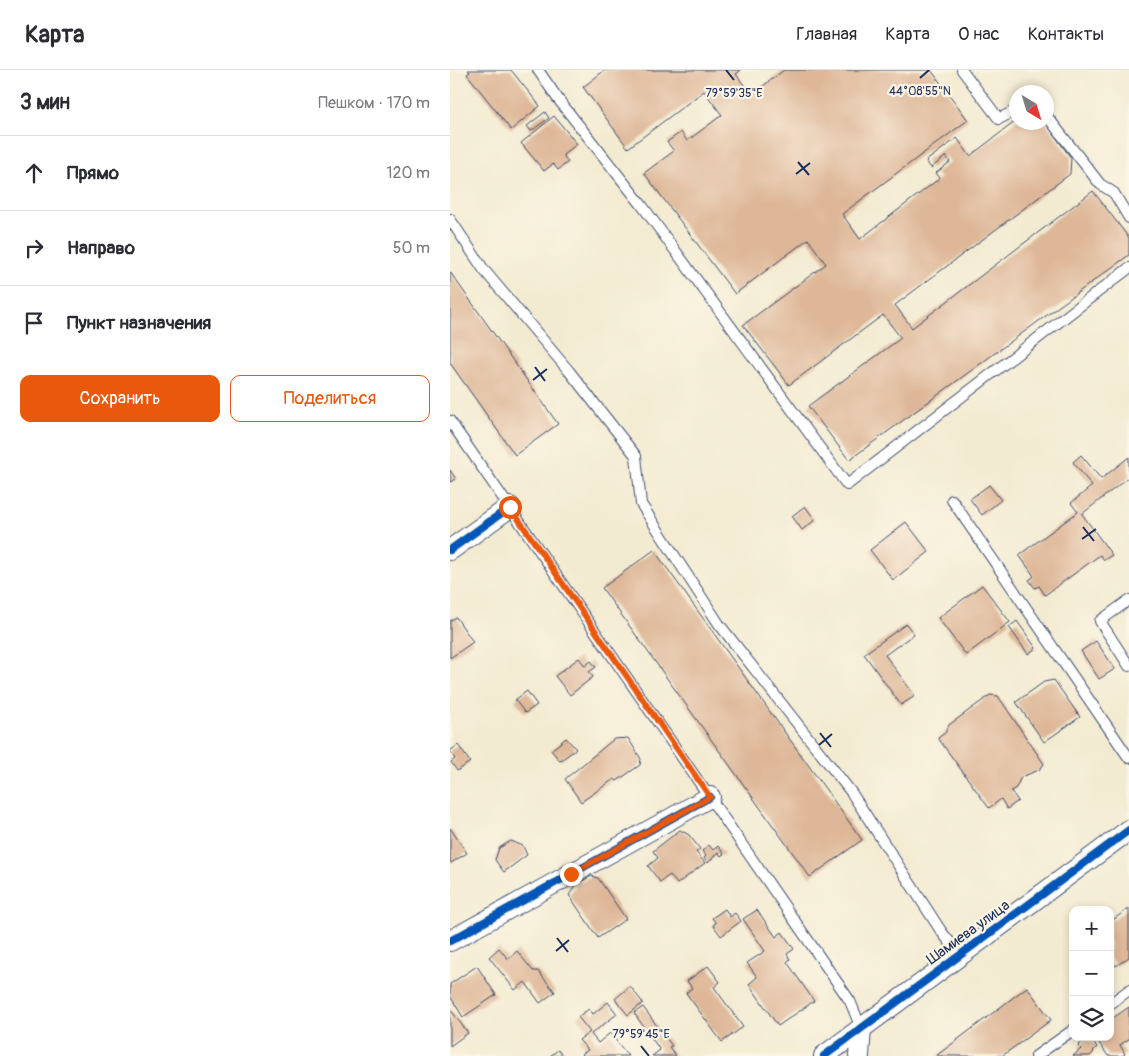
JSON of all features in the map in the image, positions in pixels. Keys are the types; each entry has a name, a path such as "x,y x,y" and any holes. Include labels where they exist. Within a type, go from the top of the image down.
{"street":[{"path":"450,550 510,507"},
{"path":"450,941 710,797"},
{"name":"Шамиева улица","path":"824,1056 1129,830"},
{"path":"859,1056 861,1028"}],"lane":[{"path":"538,70 558,99 647,212 847,486 1129,268"},
{"path":"962,70 998,119 1009,114"},
{"path":"1054,125 1100,184 1114,193 1129,218"},
{"path":"450,218 484,270 569,371 636,456 642,504 714,616 851,792 941,931 960,954"},
{"path":"450,421 850,1000 861,1028"},
{"path":"952,500 1129,758"},
{"path":"1129,600 1100,620 1129,666"},
{"path":"1114,1001 1129,990"},
{"path":"1036,1056 1069,1033"}],"building":[{"path":"468,70 511,70 540,106 511,130 467,74 470,72"},
{"path":"605,70 741,70 736,74 751,95 784,70 931,70 968,120 842,214 860,239 940,178 936,173 950,162 946,156 931,168 926,161 957,138 970,156 1009,126 1009,130 1051,130 1071,158 1070,174 895,305 912,328 1093,191 1129,238 1129,255 849,460 808,406 901,338 883,315 789,385 743,325 826,264 808,239 735,294 644,173 674,151 667,142 681,132 687,141 722,115 704,91 628,148 583,87"},
{"path":"545,112 549,118 531,131 527,126"},
{"path":"554,116 577,144 563,155 568,162 558,170 553,164 544,171 521,143"},
{"path":"450,272 558,424 515,455 450,363"},
{"path":"1081,455 1101,479 1129,457 1129,477 1082,514 1112,555 1104,560 1100,555 1045,595 1039,586 1035,588 1029,580 1034,576 1019,555 1078,512 1071,503 1092,486 1073,462"},
{"path":"450,470 456,479 450,482"},
{"path":"989,485 1001,500 982,515 970,499"},
{"path":"805,506 815,520 802,530 792,516"},
{"path":"906,522 929,552 893,580 870,550"},
{"path":"654,550 862,840 810,877 602,588"},
{"path":"982,585 1010,622 966,655 938,618"},
{"path":"456,617 473,642 450,658 450,621"},
{"path":"1017,621 1036,648 1028,654 1009,627"},
{"path":"906,624 914,634 885,655 915,696 901,705 864,654"},
{"path":"1096,641 1115,669 1099,679 1081,651"},
{"path":"579,658 585,666 591,661 596,667 589,672 593,677 570,695 555,676"},
{"path":"1054,680 1080,717 1044,742 1016,702 1044,682"},
{"path":"527,691 537,705 525,713 515,700"},
{"path":"990,695 998,696 1044,764 1039,770 1021,777 1016,788 1011,791 1018,801 1007,809 1001,799 989,808 938,738 945,733 949,725"},
{"path":"566,738 576,749 560,761 551,750"},
{"path":"628,738 641,759 640,765 617,781 614,779 581,802 565,779 614,739"},
{"path":"458,745 470,762 457,771 451,762 455,759 450,751"},
{"path":"450,828 467,853 451,863 450,861"},
{"path":"680,830 689,835 700,849 696,852 705,863 677,884 670,875 660,882 648,866 658,858 653,851"},
{"path":"511,841 523,846 527,855 504,872 495,860 499,848"},
{"path":"709,845 713,850 718,846 724,854 721,856 718,852 708,863 702,851"},
{"path":"592,876 598,878 626,919 598,938 569,895 578,883"},
{"path":"1129,908 1129,957 1116,966 1114,963 1114,919"},
{"path":"725,909 730,917 735,913 741,921 721,936 713,925 716,923 712,918"},
{"path":"757,910 776,937 782,932 794,949 787,954 790,959 787,962 814,1001 778,1026 749,984 757,977 747,963 765,951 743,919"},
{"path":"499,948 508,959 517,951 533,971 538,971 555,992 540,1003 525,982 515,990 489,957"},
{"path":"477,966 496,995 463,1017 450,996 450,984"},
{"path":"708,966 720,982 714,987 743,1027 722,1042 686,993 692,988 687,981"},
{"path":"630,986 643,1003 628,1015 615,999"},
{"path":"1027,987 1051,1020 1002,1056 936,1056"},
{"path":"608,1002 617,1014 591,1034 598,1043 610,1033 628,1056 583,1056 582,1054 588,1050 579,1040 590,1032 578,1017 589,1009 593,1014"},
{"path":"643,1007 672,1046 669,1047 676,1056 652,1056 660,1050 634,1013"},
{"path":"1129,1007 1129,1039 1120,1045 1125,1054 1122,1056 1108,1056 1098,1041 1114,1041 1114,1017"},
{"path":"450,1009 468,1033 450,1046"},
{"path":"1084,1041 1092,1041 1097,1047 1090,1056 1073,1056 1081,1049 1078,1046"},
{"path":"558,1050 563,1056 550,1056"}],"cycle path":[{"path":"450,550 510,507"},
{"path":"450,941 710,797"},
{"path":"824,1056 1129,830"}],"route":[{"path":"510,507 710,797 571,874"}]}
